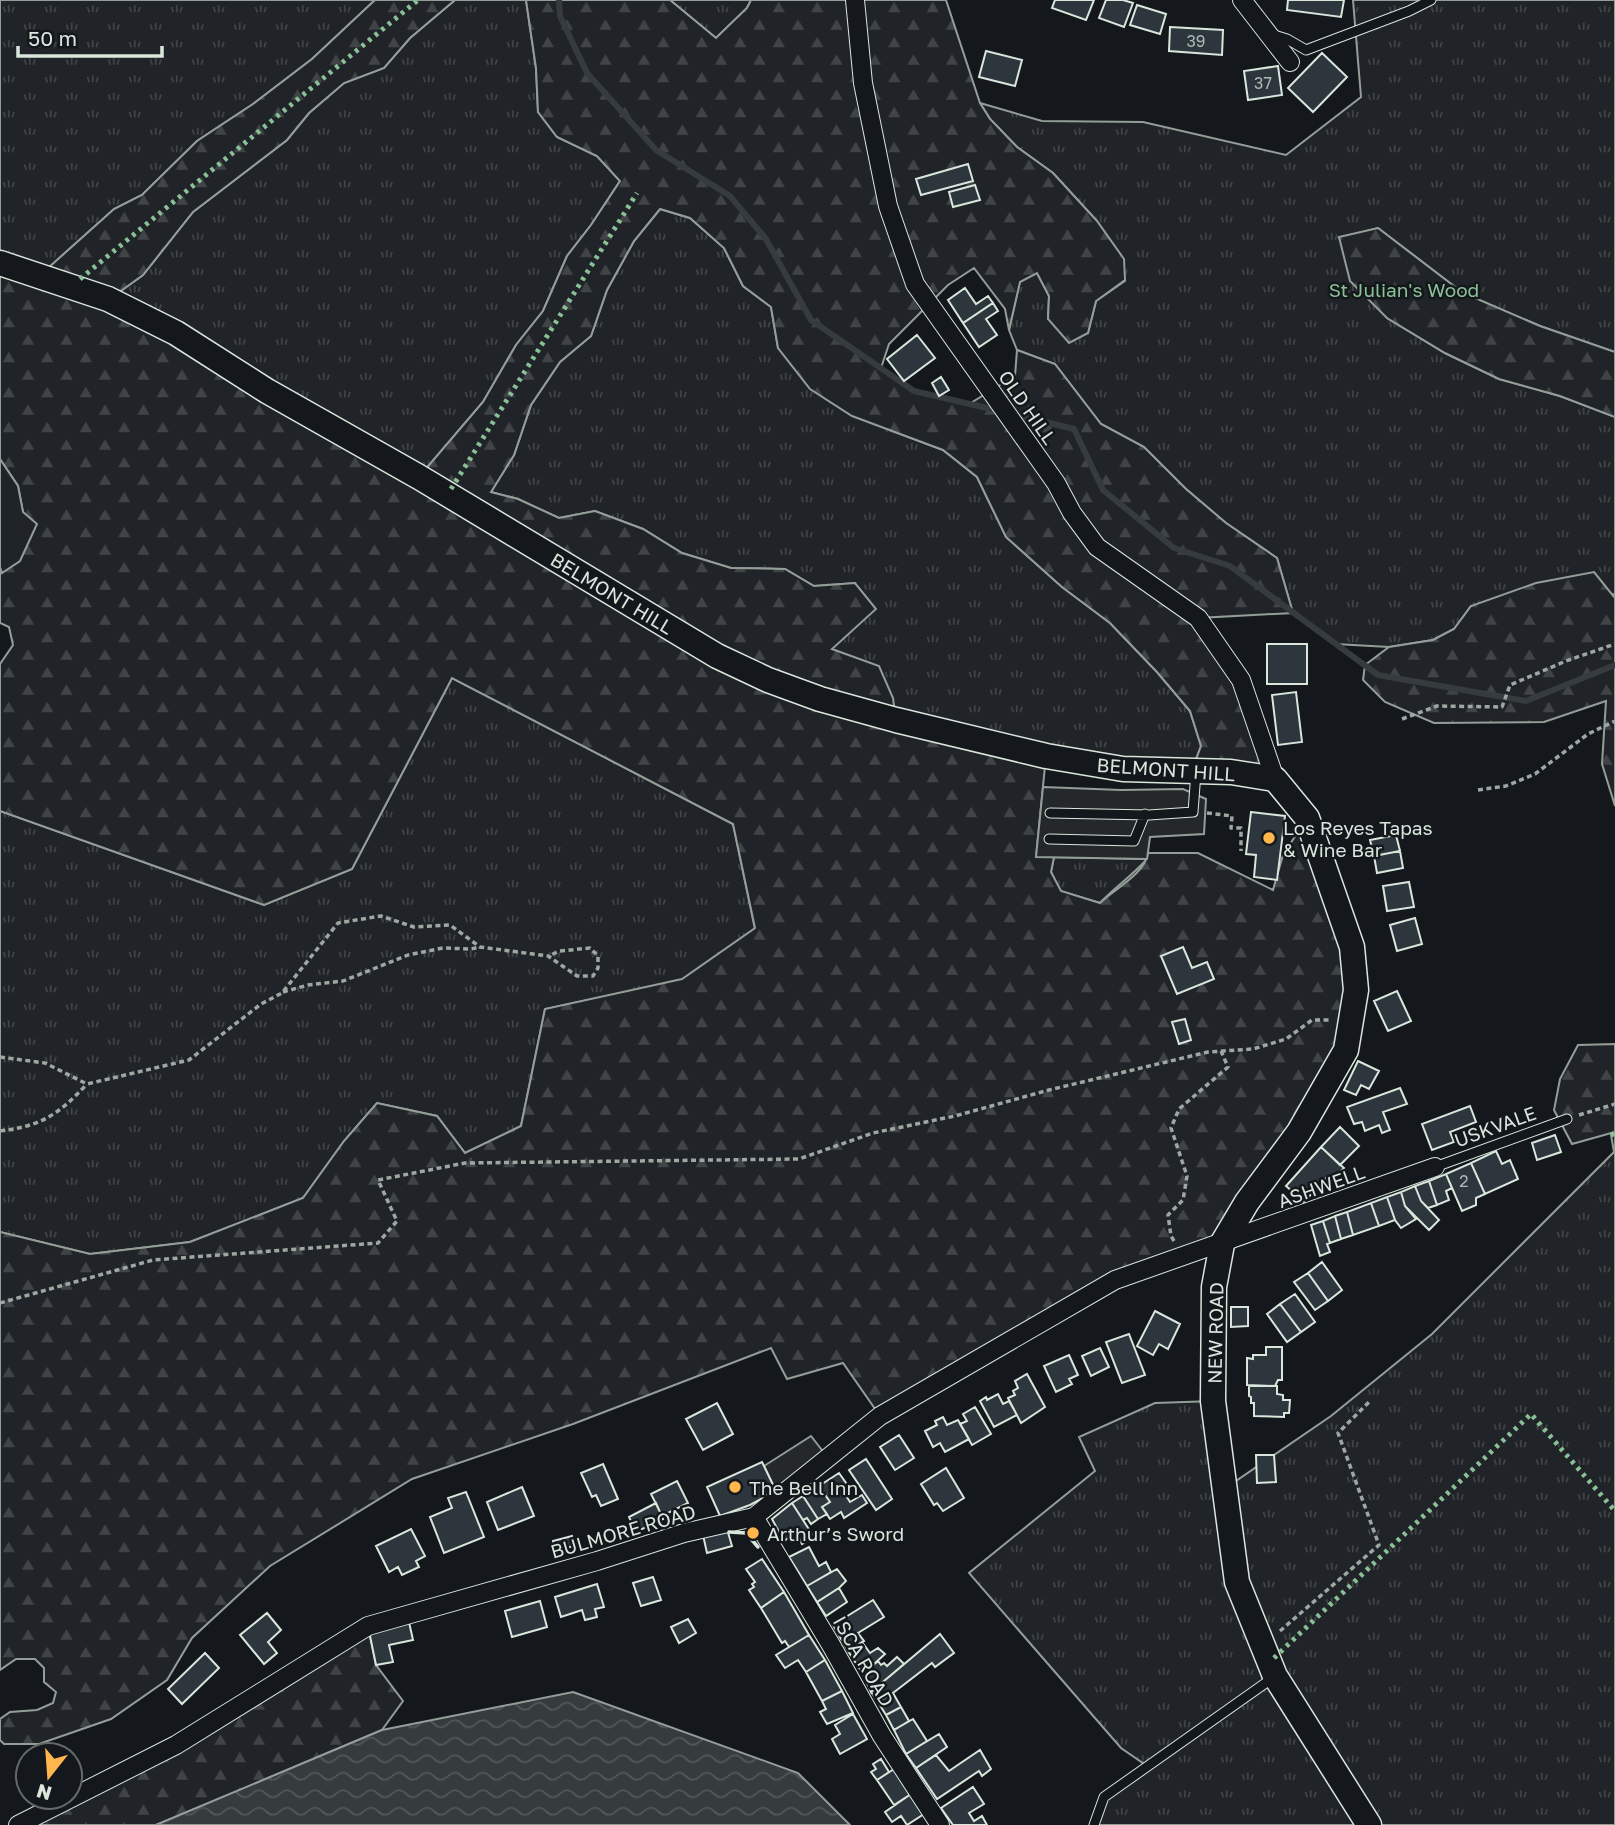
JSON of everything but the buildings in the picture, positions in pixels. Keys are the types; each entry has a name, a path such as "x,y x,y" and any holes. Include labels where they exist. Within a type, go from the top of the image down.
{"main road":[{"name":"BELMONT HILL","path":"0,263 108,299 176,333 267,391 419,477 718,656 768,680 820,699 896,720 1046,756 1123,769 1231,772 1275,779"},
{"name":"NEW ROAD","path":"1275,779 1307,818 1352,947 1356,990 1346,1050 1299,1132 1247,1202 1222,1244 1214,1287 1213,1401 1237,1582 1275,1676 1369,1825"}],"street":[{"name":"OLD HILL","path":"855,0 863,83 888,206 915,284 1056,483 1072,513 1097,547 1198,618 1241,680 1275,779"},
{"path":"1241,0 1290,62"},
{"name":"ASHWELL","path":"1222,1244 1435,1167"},
{"name":"BULMORE ROAD","path":"18,1825 176,1745 368,1626 597,1561 684,1533 754,1517 880,1416 1115,1280 1222,1244"},
{"name":"ISCA ROAD","path":"754,1517 882,1736 940,1825"}],"lane":[{"path":"1270,34 1287,39 1306,50 1431,0"},
{"path":"1050,813 1193,812 1196,770"},
{"path":"1049,839 1134,841 1145,814"},
{"name":"USKVALE","path":"1435,1167 1567,1119"},
{"path":"1094,1825 1104,1797 1275,1676"}],"path":[{"path":"1402,719 1437,706 1502,707 1510,685 1615,644"},
{"path":"1478,790 1506,786 1535,774 1588,734 1615,721"},
{"path":"1193,812 1233,816 1231,828 1241,828 1241,851"},
{"path":"282,993 338,923 381,916 414,927 450,925 480,947"},
{"path":"0,1131 27,1126 56,1114 87,1084 189,1060 261,1004 282,993 308,985 343,981 408,955 443,948 480,947 548,956 577,976 593,976 598,968 598,956 590,948 560,951 548,956"},
{"path":"0,1303 153,1261 378,1243 397,1221 379,1180 465,1163 799,1159 873,1133 955,1116 1049,1090 1208,1052 1253,1049 1286,1039 1312,1020 1351,1020"},
{"path":"1185,1256 1171,1236 1168,1215 1183,1200 1187,1176 1171,1128 1179,1109 1228,1067 1221,1051"},
{"path":"0,1057 45,1062 87,1084"},
{"path":"1567,1119 1615,1104"},
{"path":"1297,1617 1379,1545 1338,1433 1370,1401"}],"green space":[{"path":"0,0 375,0 312,59 253,104 197,141 142,195 114,209 47,269 0,253"},
{"path":"375,0 455,0 410,38 384,68 344,83 309,113 287,140 193,212 143,275 118,293 47,269 114,209 142,195 197,141 253,104 312,59"},
{"path":"455,0 526,0 536,68 538,112 557,137 597,156 620,181 567,256 543,311 516,345 483,402 419,477 118,293 143,275 193,212 287,140 309,113 344,83 384,68 410,38"},
{"path":"526,0 670,0 716,38 747,8 751,0 946,0 980,103 990,119 1017,147 1053,173 1097,221 1124,259 1125,280 1096,301 1088,333 1069,343 1048,319 1049,296 1037,273 1020,282 1009,330 1005,309 974,268 948,285 889,344 881,368 914,391 969,404 1015,376 1017,350 1055,364 1101,424 1144,447 1186,489 1226,523 1277,558 1293,613 1199,618 1241,680 1275,779 1192,770 1201,746 1190,711 1157,672 1110,623 1062,587 1006,537 977,477 943,450 852,416 810,389 778,348 771,307 743,286 724,248 690,218 660,209 634,241 607,290 591,336 560,362 531,405 514,455 491,492 518,499 559,518 595,511 643,529 682,553 731,568 785,569 814,586 855,583 876,609 832,649 879,666 893,698 896,720 1046,756 1036,857 1054,857 1051,872 1061,891 1100,903 1141,868 1148,853 1198,853 1273,890 1283,855 1307,818 1352,947 1346,1050 1222,1244 1115,1280 880,1416 843,1363 787,1379 771,1348 573,1424 412,1479 270,1566 192,1638 167,1680 111,1719 48,1741 14,1741 14,1744 4,1744 0,1740 0,1719 10,1712 37,1710 53,1703 56,1692 44,1682 44,1668 35,1659 16,1659 0,1670 0,1232 90,1254 190,1242 303,1198 344,1141 377,1103 437,1116 465,1153 521,1126 545,1009 682,979 755,928 733,824 452,678 352,869 264,905 0,811 0,664 13,645 9,627 0,623 0,567 2,572 23,512 18,486 0,459 0,274 103,309 267,391 419,477 483,402 516,345 543,311 567,256 620,181 597,156 557,137 538,112 536,68"},
{"path":"670,0 751,0 747,8 716,38"},
{"path":"1353,0 1615,0 1615,352 1540,326 1463,293 1378,228 1339,238 1387,318 1445,353 1499,379 1560,396 1615,417 1615,598 1613,594 1471,606 1454,629 1433,640 1389,647 1335,644 1293,613 1277,558 1226,523 1186,489 1144,447 1101,424 1055,364 1017,350 1009,330 1020,281 1037,273 1049,296 1048,319 1088,333 1096,301 1125,281 1097,221 1053,173 1017,147 990,119 980,103 1042,121 1143,122 1286,155 1361,97"},
{"path":"660,209 690,218 724,248 743,286 771,307 778,348 890,430 943,450 977,477 1006,537 1062,587 1110,623 1190,711 1201,746 1192,770 896,720 832,649 855,583 814,586 785,569 731,568 682,553 643,529 595,511 559,518 518,499 491,492 514,455 531,405 560,362 591,336 607,290 634,241"},
{"name":"St Julian's Wood","path":"1378,228 1463,293 1540,326 1615,352 1615,417 1560,396 1499,379 1445,353 1387,318 1350,281 1339,237"},
{"path":"0,459 18,486 23,512 37,524 20,561 2,573 0,567"},
{"path":"1594,572 1615,598 1615,806 1602,764 1606,701 1544,722 1434,723 1385,702 1363,680 1365,665 1389,647 1433,640 1454,629 1471,606 1536,583"},
{"path":"452,678 733,824 755,929 682,980 545,1009 521,1126 465,1153 437,1116 377,1103 344,1141 303,1198 190,1242 90,1254 0,1232 0,811 264,905 352,869"},
{"path":"1054,857 1147,859 1100,903 1060,891 1051,872"},
{"path":"1615,1044 1615,1132 1572,1144 1554,1110 1560,1079 1578,1045"},
{"path":"1615,1132 1615,1825 1094,1825 1104,1797 1147,1766 1121,1748 969,1573 1095,1471 1079,1437 1155,1403 1213,1401 1230,1485 1331,1416 1432,1334 1614,1152 1611,1135"},
{"path":"368,1626 376,1665 403,1701 382,1730 156,1825 18,1825 43,1811 84,1811 84,1787"}],"shaded area":[{"path":"1043,787 1183,789 1206,799 1204,834 1150,837 1147,859 1036,857"},
{"path":"811,1436 825,1454 776,1491 764,1466"}],"water":[{"path":"573,1692 798,1773 850,1825 156,1825 382,1730"}],"waterway":[{"path":"559,0 560,16 587,73 656,150 730,196 766,239 811,320 914,391 991,409"},
{"path":"1022,416 1074,429 1103,490 1174,548 1230,566 1378,675 1526,701 1615,665"}],"hedge":[{"path":"80,279 418,0"},
{"path":"451,489 637,193"},
{"path":"1611,1135 1615,1133"},
{"path":"1274,1658 1531,1414 1615,1511"}],"wall":[{"path":"729,1532 746,1533 758,1547"}],"place":[{"name":"Los Reyes Tapas & Wine Bar","path":"1269,838"},
{"name":"The Bell Inn","path":"735,1487"},
{"name":"Arthur’s Sword","path":"753,1533"}]}
